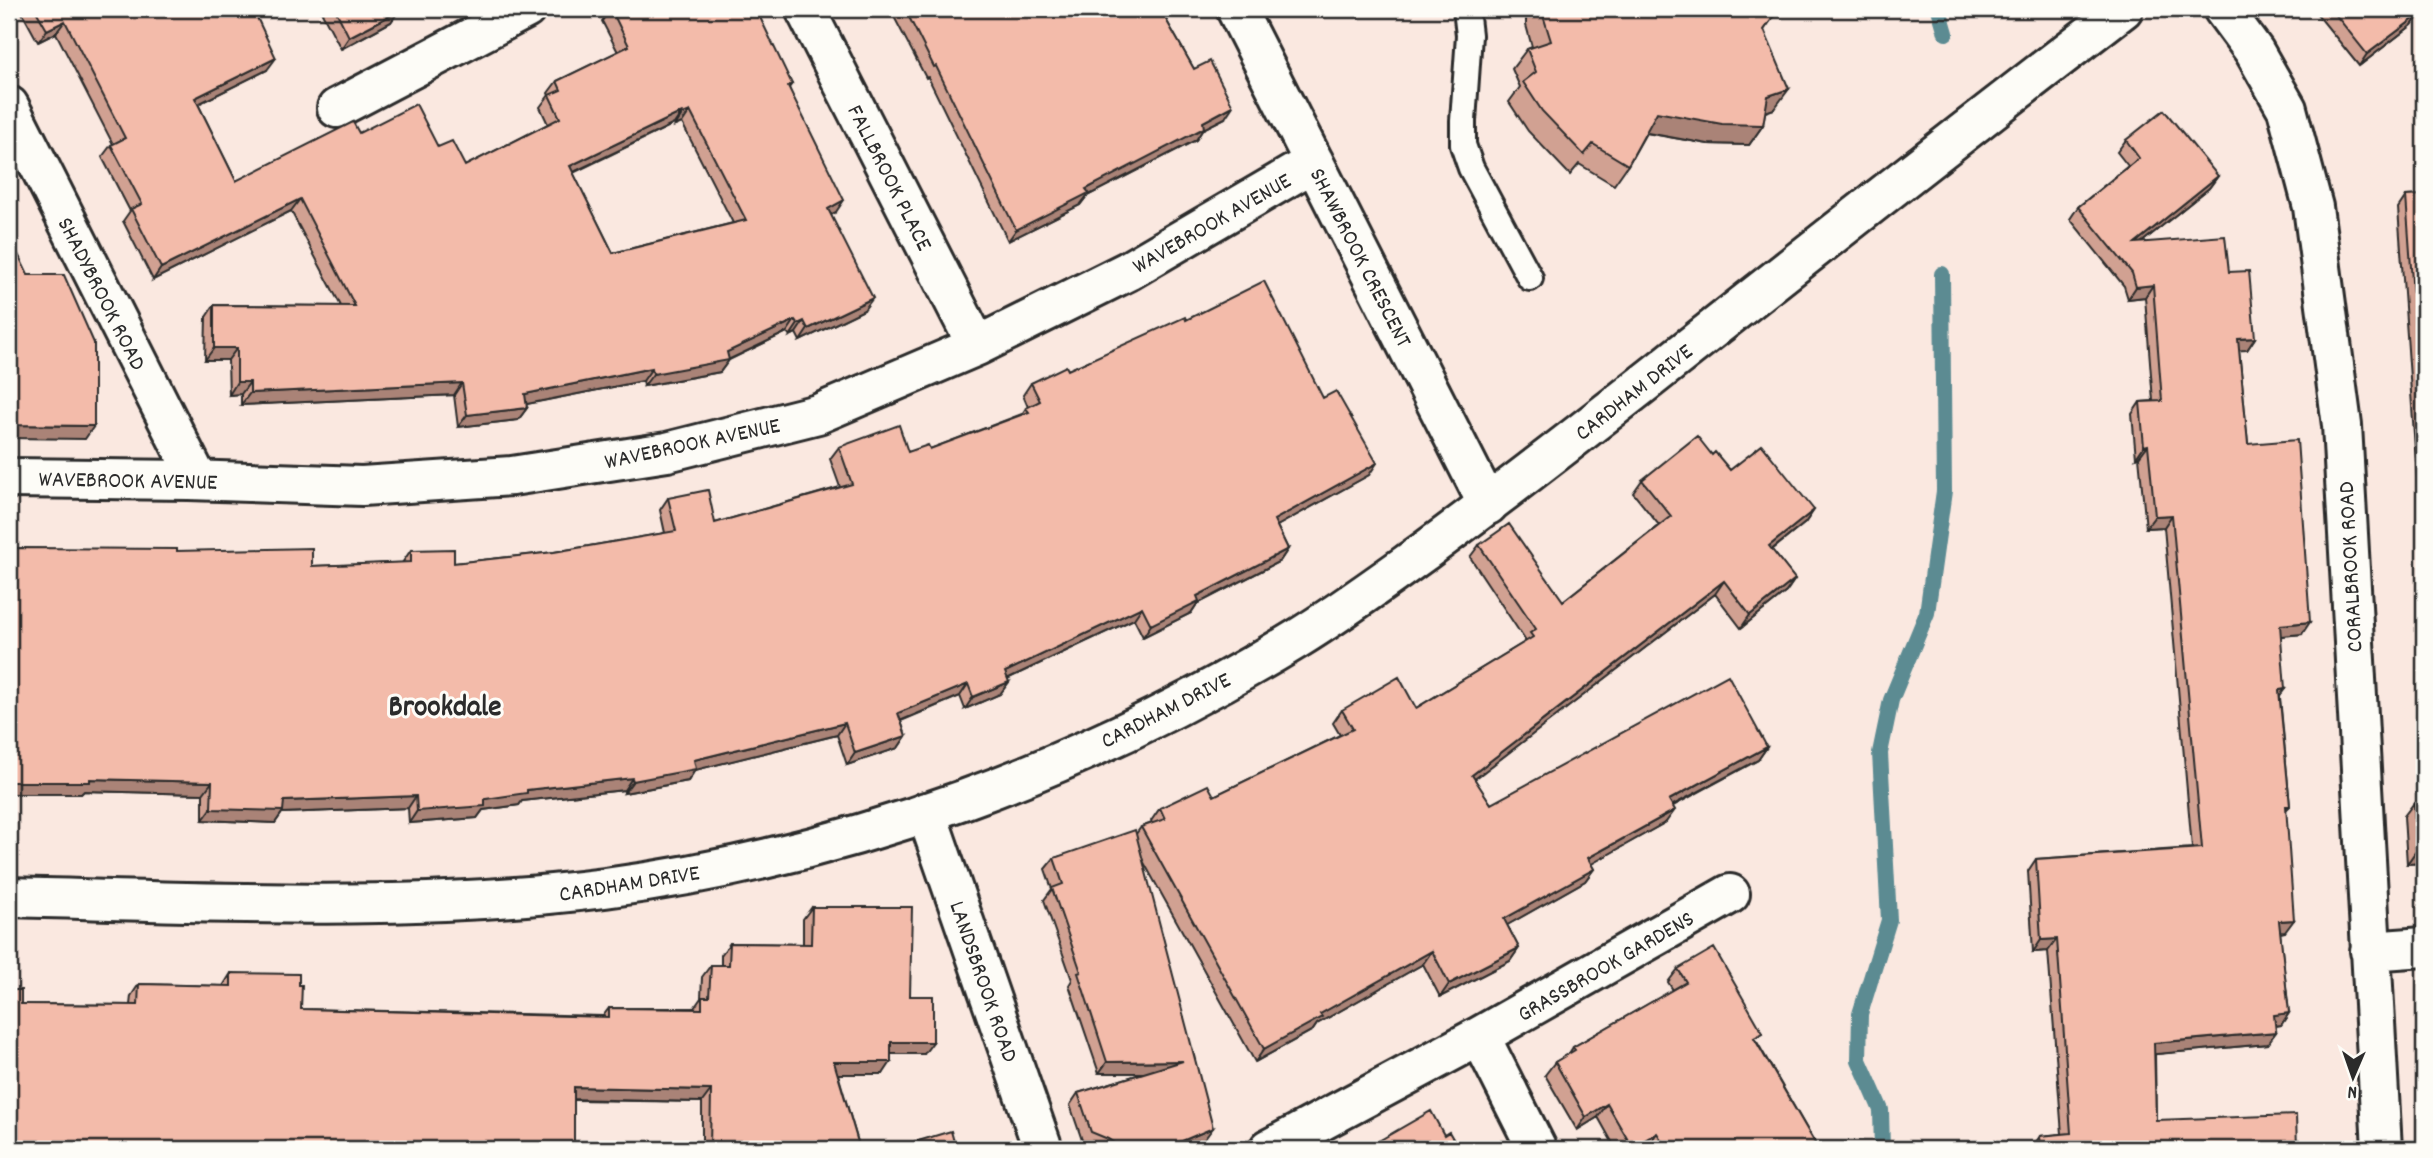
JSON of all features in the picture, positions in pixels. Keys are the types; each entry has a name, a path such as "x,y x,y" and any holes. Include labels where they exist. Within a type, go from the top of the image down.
{"street":[{"path":"337,108 526,9"},
{"name":"FALLBROOK PLACE","path":"805,9 977,346"},
{"name":"CARDHAM DRIVE","path":"9,897 383,905 496,899 609,887 722,867 832,841 926,812 1054,764 1161,714 1264,659 1364,595 1488,505 2123,9"},
{"name":"CORALBROOK ROAD","path":"2223,9 2254,51 2287,109 2313,207 2342,425 2382,1149"},
{"name":"SHAWBROOK CRESCENT","path":"1244,11 1314,162 1488,505"},
{"name":"SHADYBROOK ROAD","path":"9,106 198,480"},
{"name":"WAVEBROOK AVENUE","path":"9,478 198,480 362,486 512,476 667,452 818,414 977,346 1128,271 1314,162"},
{"name":"LANDSBROOK ROAD","path":"926,812 1043,1149"},
{"name":"GRASSBROOK GARDENS","path":"1269,1149 1480,1036 1730,894"},
{"path":"2370,951 2424,947"},
{"path":"1480,1036 1537,1149"}],"lane":[{"path":"1466,9 1469,35 1463,145 1471,168 1530,278"}],"building":[{"path":"35,9 253,9 276,58 195,98 236,181 353,122 359,133 416,104 438,147 452,141 465,166 560,118 549,95 561,90 557,81 629,46 611,9 756,9 792,84 788,86 844,200 828,209 873,298 808,329 804,321 798,324 795,320 727,352 729,360 653,374 652,368 525,394 527,408 467,415 462,383 250,393 250,382 237,382 237,348 214,348 214,305 355,306 300,199 161,268 131,209 142,204 111,145 125,138 65,21 47,30","holes":["690,111 746,220 613,253 570,166 682,112 683,114"]},
{"path":"335,9 398,9 399,11 349,37"},
{"path":"905,9 1160,9 1194,69 1210,61 1233,106 1203,122 1204,128 1086,189 1089,193 1016,230 936,66 934,67"},
{"path":"1541,9 1779,9 1764,30 1789,89 1768,96 1763,125 1722,124 1657,112 1628,165 1593,144 1584,155 1542,111 1523,82 1536,72 1527,49 1551,41"},
{"path":"2331,9 2416,9 2420,14 2367,54"},
{"path":"2164,110 2218,176 2135,243 2225,236 2229,272 2249,271 2255,338 2238,339 2248,444 2297,440 2310,622 2280,625 2285,689 2279,690 2290,806 2286,806 2294,920 2279,921 2289,1013 2274,1015 2276,1032 2154,1043 2156,1120 2296,1115 2297,1149 2041,1149 2040,1136 2071,1133 2057,939 2041,940 2036,859 2202,848 2172,515 2155,516 2148,445 2144,446 2140,402 2162,401 2153,285 2136,287 2132,273 2078,207 2139,158 2126,140"},
{"path":"2424,195 2424,452 2406,196"},
{"path":"9,235 28,275 64,275 94,343 94,426 9,425"},
{"path":"1264,281 1323,398 1336,391 1377,463 1274,520 1288,549 1197,596 1199,601 1151,625 1142,607 1005,672 1009,682 973,697 968,684 898,713 906,736 855,753 845,723 694,760 696,769 633,781 632,778 527,790 527,793 485,799 485,806 417,811 416,796 284,801 283,811 211,809 212,782 90,779 90,782 9,782 9,561 13,561 14,548 177,551 312,548 312,566 411,562 411,550 454,549 454,563 554,552 676,531 668,498 708,490 715,523 852,484 839,447 899,425 908,452 928,445 930,449 1029,412 1026,408 1040,401 1031,383 1066,366 1068,370 1185,317 1186,320"},
{"path":"1697,436 1712,455 1715,452 1730,470 1762,445 1814,510 1769,546 1795,579 1750,615 1724,581 1472,775 1491,804 1728,675 1767,747 1669,800 1675,810 1588,858 1594,869 1504,919 1519,948 1449,984 1432,951 1264,1049 1141,827 1165,819 1160,808 1208,785 1214,796 1353,729 1342,710 1399,677 1416,708 1533,637 1530,633 1536,629 1479,545 1509,524 1563,601 1671,516 1642,480"},
{"path":"2424,802 2424,850 2416,851 2414,803"},
{"path":"1135,830 1213,1128 1163,1149 1123,1149 1091,1132 1078,1093 1183,1061 1107,1062 1078,973 1081,972 1052,888 1063,884 1054,858"},
{"path":"812,907 912,907 910,996 933,996 933,1042 891,1042 891,1062 834,1062 860,1149 710,1149 711,1090 574,1087 574,1149 9,1149 9,990 21,990 21,1004 138,1005 139,984 231,986 231,973 299,974 299,985 302,985 301,1009 609,1017 609,1008 702,1009 702,997 709,997 711,965 729,965 730,943 811,944"},
{"path":"1714,948 1763,1033 1754,1038 1815,1143 1803,1149 1667,1149 1657,1133 1632,1147 1607,1104 1586,1117 1555,1062 1575,1050 1573,1047 1686,982 1678,969"},
{"path":"1431,1111 1444,1135 1449,1132 1459,1149 1372,1149 1370,1146"},
{"path":"951,1131 956,1149 892,1149"}],"waterway":[{"path":"1939,9 1946,33"},
{"path":"1882,1149 1881,1110 1859,1060 1860,1014 1889,920 1880,753 1891,700 1927,613 1944,491 1942,274"}],"district":[{"name":"Brookdale","path":"445,705"}]}
